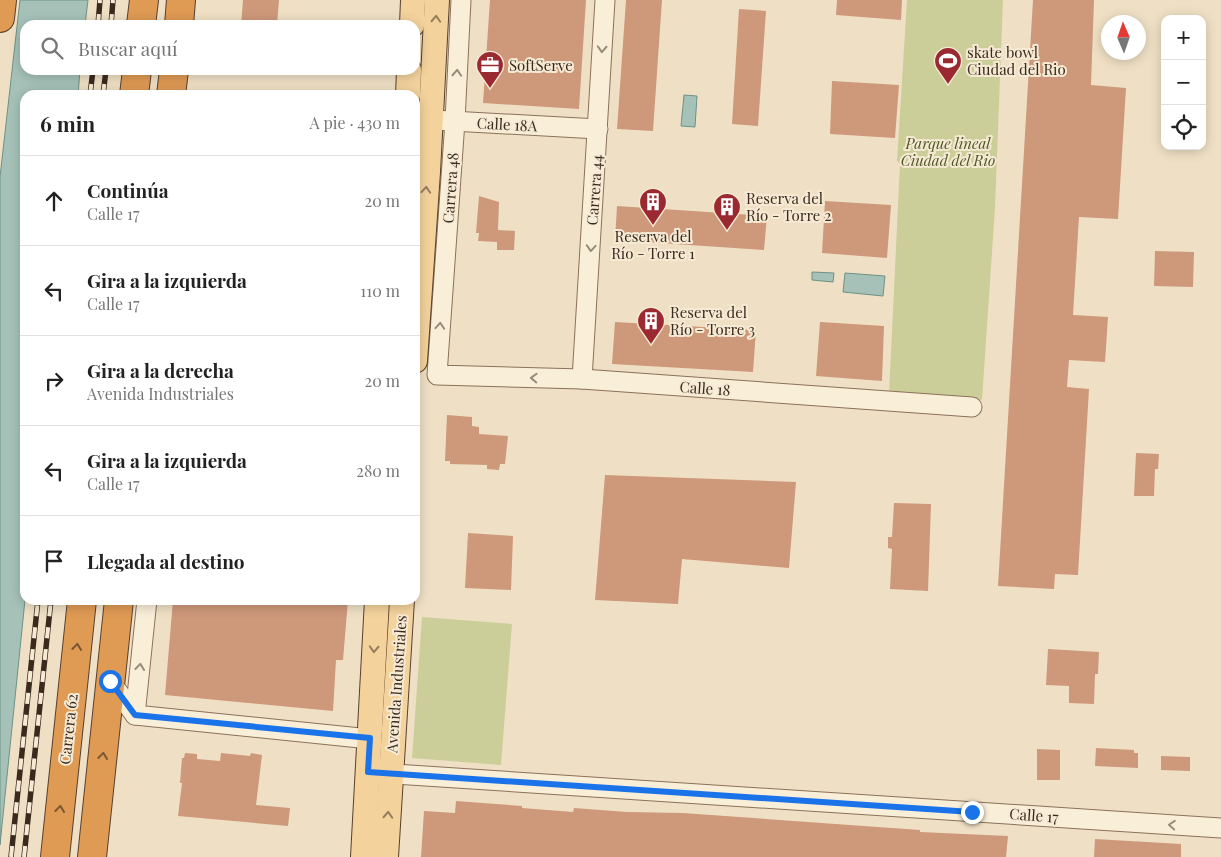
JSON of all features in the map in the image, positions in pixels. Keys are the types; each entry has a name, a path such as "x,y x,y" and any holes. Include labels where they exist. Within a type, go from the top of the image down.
{"highway":[{"path":"0,18 2,0"},
{"path":"142,20 144,0"},
{"path":"179,20 181,0"},
{"path":"135,90 136,75"},
{"name":"Carrera 62","path":"55,857 81,605"},
{"path":"92,857 118,605"}],"main road":[{"path":"412,20 413,0"},
{"path":"420,210 423,120 436,0"},
{"path":"408,90 409,75"},
{"name":"Avenida Industriales","path":"377,605 370,738 379,773 386,857"},
{"name":"Avenida Industriales","path":"362,857 379,773 401,605"}],"street":[{"name":"Carrera 48","path":"437,375 455,121 461,0"},
{"name":"Carrera 44","path":"582,379 605,0"},
{"name":"Calle 18A","path":"423,120 598,129"},
{"name":"Calle 18","path":"437,375 582,379 972,407"},
{"path":"135,715 146,605"},
{"path":"110,681 135,715 370,738"},
{"name":"Calle 17","path":"379,773 1221,828"}],"green space":[{"name":"Parque lineal Ciudad del Rio","path":"907,0 1003,0 995,208 982,400 889,394 900,164 897,161"},
{"path":"422,617 512,624 501,765 412,758"}],"water":[{"path":"20,0 88,0 86,20 20,20 20,75 80,75 78,90 20,90 20,605 24,605 0,845 0,177"},
{"path":"684,95 697,96 695,127 681,126"},
{"path":"812,272 834,273 833,282 812,280"},
{"path":"845,273 885,276 883,296 843,292"}],"building":[{"path":"243,0 279,0 277,20 241,20"},
{"path":"490,0 586,0 579,109 483,103"},
{"path":"626,0 662,0 653,131 617,129"},
{"path":"837,0 902,0 901,20 836,15"},
{"path":"1033,0 1094,0 1091,85 1126,88 1118,219 1079,217 1073,315 1108,317 1105,362 1069,360 1067,387 1089,389 1078,575 1055,574 1054,589 998,586"},
{"path":"739,9 766,11 758,126 732,124"},
{"path":"832,81 899,85 895,138 830,134"},
{"path":"479,196 499,202 498,230 515,231 514,250 497,250 497,242 478,241 479,233 476,233"},
{"path":"825,201 891,205 887,258 822,253"},
{"path":"617,206 767,216 764,250 615,240"},
{"path":"1155,251 1194,252 1193,287 1154,286"},
{"path":"615,322 756,330 753,372 612,364"},
{"path":"820,322 884,326 882,381 816,376"},
{"path":"447,415 472,417 472,426 479,427 479,434 508,436 505,464 500,464 499,470 487,469 487,465 450,464 450,461 445,461"},
{"path":"1136,453 1159,454 1158,469 1155,469 1154,496 1134,496"},
{"path":"605,475 796,482 789,568 682,559 678,604 595,600"},
{"path":"894,503 931,504 928,591 890,589 892,549 888,548 888,537 892,537"},
{"path":"468,533 513,536 511,590 465,588"},
{"path":"173,605 348,605 343,660 336,660 333,711 165,695"},
{"path":"1048,649 1099,652 1098,674 1095,674 1094,704 1069,703 1069,686 1046,685"},
{"path":"1096,748 1134,750 1134,753 1138,753 1138,768 1095,766"},
{"path":"1037,749 1060,750 1060,780 1037,780"},
{"path":"185,753 197,754 197,759 220,761 221,753 250,756 251,753 262,755 256,805 290,808 288,826 178,816 182,783 180,783 182,758 184,758"},
{"path":"1161,756 1190,757 1190,771 1161,770"},
{"path":"456,801 573,812 574,808 627,812 683,813 920,830 920,832 1008,836 1006,857 421,857 424,811 455,813"},
{"path":"1095,839 1181,844 1181,857 1094,857"}],"railway":[{"path":"98,20 100,0"},
{"path":"111,20 113,0"},
{"path":"91,90 92,75"},
{"path":"104,90 105,75"},
{"path":"11,857 37,605"},
{"path":"24,857 50,605"}],"place":[{"name":"skate bowl Ciudad del Rio","path":"948,85"},
{"name":"SoftServe","path":"490,89"},
{"name":"Reserva del Río - Torre 1","path":"653,226"},
{"name":"Reserva del Río - Torre 2","path":"727,231"},
{"name":"Reserva del Río - Torre 3","path":"651,345"}],"route":[{"path":"110,681 135,715 370,738 368,772 972,812"}]}
